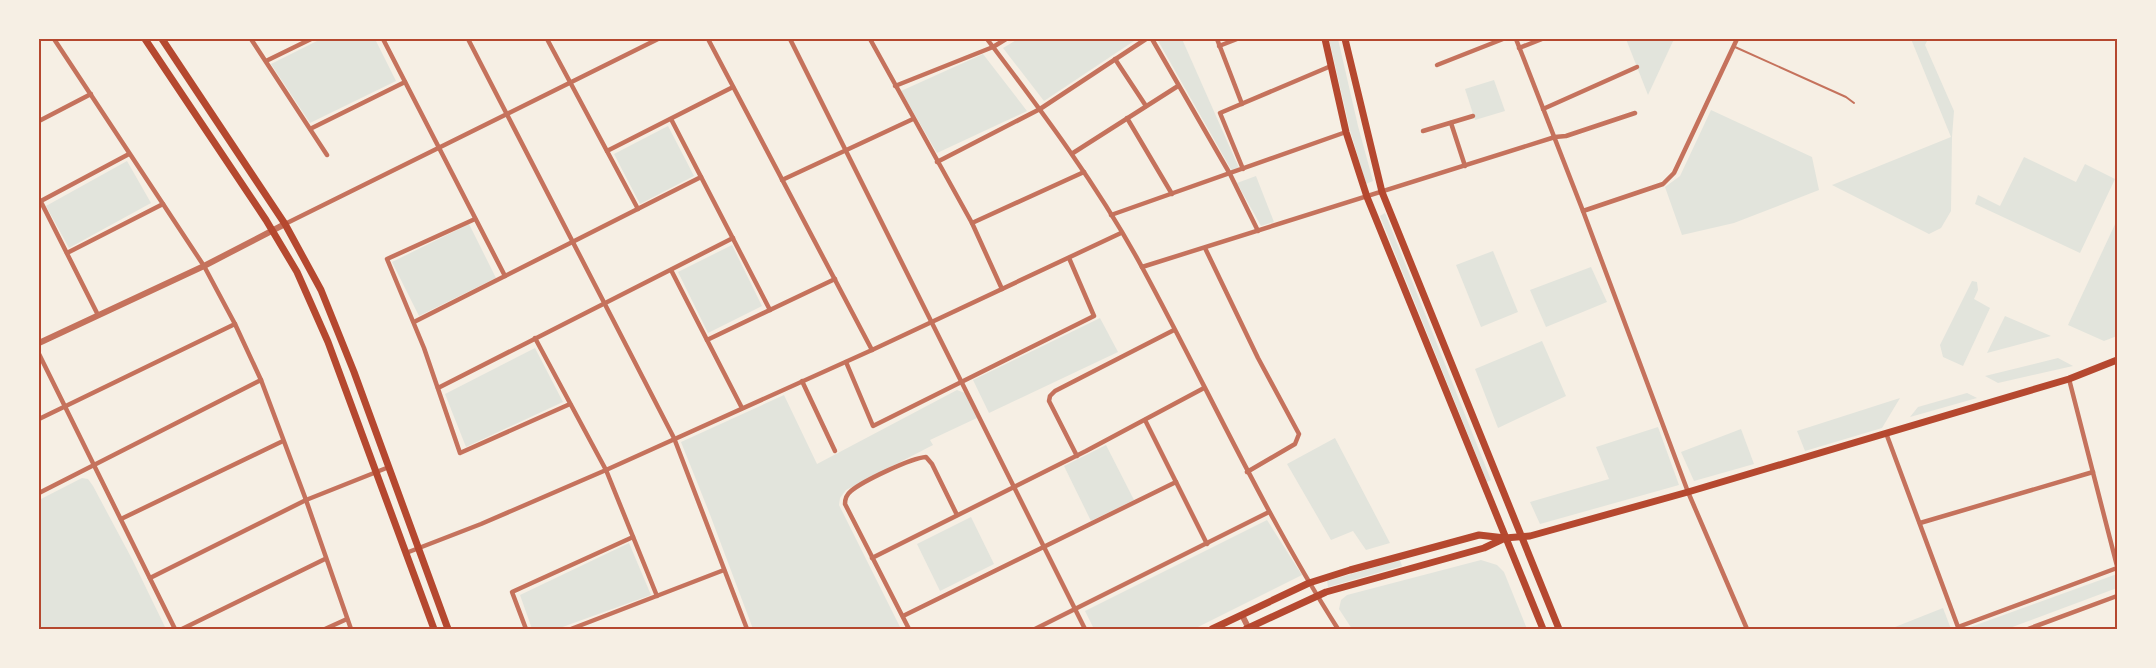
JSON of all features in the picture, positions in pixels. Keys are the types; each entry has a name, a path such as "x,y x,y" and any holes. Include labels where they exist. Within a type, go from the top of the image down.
{"main road":[{"path":"146,39 273,230 297,272 318,317 434,629"},
{"path":"162,39 285,224 332,313 448,629"},
{"path":"1325,39 1346,132 1367,197 1543,629"},
{"path":"1347,40 1382,192 1559,629"},
{"path":"1212,629 1309,583 1479,535 1505,538 1530,536 1688,492 2068,379 2117,360"},
{"path":"1248,629 1317,596 1484,548 1505,538"},
{"path":"1414,552 1419,566"}],"street":[{"path":"54,39 204,266 235,324 261,380 351,629"},
{"path":"251,39 312,128 327,154"},
{"path":"266,61 311,39"},
{"path":"383,39 505,276"},
{"path":"468,39 674,438 747,629"},
{"path":"547,39 638,209"},
{"path":"39,343 204,266 658,39"},
{"path":"708,39 872,350"},
{"path":"790,39 1085,629"},
{"path":"870,39 972,223 1002,289"},
{"path":"987,39 1072,153 1142,267 1247,472 1309,583 1338,629"},
{"path":"895,86 1006,39"},
{"path":"937,162 1040,109 1146,39"},
{"path":"1152,39 1230,174 1258,231"},
{"path":"1217,39 1242,104"},
{"path":"1220,46 1237,39"},
{"path":"1437,65 1503,39"},
{"path":"1516,39 1688,492 1747,629"},
{"path":"1519,48 1542,39"},
{"path":"1583,211 1663,184 1669,179 1674,173 1737,39"},
{"path":"1115,59 1146,106"},
{"path":"1243,169 1220,113 1331,66"},
{"path":"1543,109 1637,67"},
{"path":"312,128 405,82"},
{"path":"1072,153 1178,86"},
{"path":"607,152 733,87"},
{"path":"39,121 91,94"},
{"path":"1142,267 1635,113"},
{"path":"1423,131 1473,116"},
{"path":"1127,118 1172,194"},
{"path":"671,119 770,310"},
{"path":"782,180 913,119"},
{"path":"1451,123 1465,166"},
{"path":"1111,216 1346,132"},
{"path":"98,315 40,202 129,154"},
{"path":"972,223 1084,172"},
{"path":"414,321 701,177"},
{"path":"67,254 163,204"},
{"path":"475,219 387,259 414,321 460,453 570,404"},
{"path":"406,553 606,470 846,362 1121,233"},
{"path":"438,388 733,238"},
{"path":"1204,248 1258,358 1299,434 1295,444 1247,472"},
{"path":"846,362 873,426 1094,316 1069,258"},
{"path":"671,270 742,408"},
{"path":"707,340 835,279"},
{"path":"39,419 235,324"},
{"path":"1077,456 1050,402 1050,396 1055,391 1174,330"},
{"path":"535,338 606,470 657,596"},
{"path":"39,354 175,629"},
{"path":"1886,433 1958,627 2117,567 2068,379"},
{"path":"39,492 261,380"},
{"path":"802,381 835,451"},
{"path":"872,558 1077,456 1204,388"},
{"path":"1145,420 1207,544"},
{"path":"121,519 284,441"},
{"path":"909,629 845,504 845,498 851,491 892,469 917,458 926,458 932,464 957,515"},
{"path":"150,578 306,500 388,467"},
{"path":"1920,523 2093,472"},
{"path":"903,616 1176,482"},
{"path":"1035,629 1269,512"},
{"path":"526,629 512,592 633,537"},
{"path":"182,629 325,559"},
{"path":"571,629 724,570"},
{"path":"2028,629 2117,596"},
{"path":"1242,615 1248,629"},
{"path":"325,629 347,619"}],"lane":[{"path":"1734,46 1846,97 1854,103"}],"shaded area":[{"path":"321,39 375,39 396,81 310,123 271,64"},
{"path":"1018,39 1137,39 1044,101 1003,48"},
{"path":"1157,39 1182,39 1239,168 1232,171"},
{"path":"1329,39 1338,39 1373,181 1366,184 1350,130"},
{"path":"1626,39 1674,39 1648,95"},
{"path":"1911,39 1928,39 1925,45 1954,111 1951,211 1941,228 1929,234 1832,185 1951,137"},
{"path":"983,54 1027,111 937,153 901,91"},
{"path":"1494,80 1505,111 1475,120 1465,89"},
{"path":"1711,110 1812,157 1819,190 1734,223 1682,235 1665,187 1680,176"},
{"path":"668,126 694,176 640,204 614,154"},
{"path":"2024,157 2076,182 2085,164 2115,179 2080,253 1975,204 1978,195 2000,206"},
{"path":"127,161 151,203 69,248 46,206"},
{"path":"1256,176 1274,222 1261,226 1237,183"},
{"path":"1385,213 1491,480 1487,482 1380,216"},
{"path":"2117,220 2117,336 2104,341 2068,325"},
{"path":"469,224 496,278 419,316 392,262"},
{"path":"732,245 762,306 708,333 678,272"},
{"path":"1493,251 1518,312 1481,327 1456,265"},
{"path":"1591,267 1607,302 1546,327 1530,290"},
{"path":"1972,281 1977,282 1978,290 1974,299 1990,308 1963,366 1943,357 1940,345"},
{"path":"2005,316 2051,336 1987,353"},
{"path":"1100,318 1118,352 989,413 973,380"},
{"path":"1542,341 1566,396 1498,428 1475,369"},
{"path":"535,348 563,402 466,447 445,394"},
{"path":"2058,358 2073,366 1998,383 1985,376"},
{"path":"957,390 965,393 979,417 930,440 933,445 846,490 840,498 839,505 901,629 753,629 681,442 784,395 817,464"},
{"path":"1967,393 1977,398 1910,417 1918,407"},
{"path":"1900,398 1882,428 1805,451 1797,431"},
{"path":"1658,427 1679,485 1540,524 1530,502 1609,479 1596,447"},
{"path":"1741,429 1754,464 1694,481 1681,452"},
{"path":"1335,438 1390,543 1366,550 1353,531 1331,540 1287,464"},
{"path":"1106,445 1134,500 1091,521 1064,466"},
{"path":"82,478 88,479 93,486 166,629 39,629 39,500"},
{"path":"971,517 994,564 940,591 917,544"},
{"path":"1267,520 1302,575 1194,629 1094,629 1085,611"},
{"path":"629,543 651,595 557,629 532,629 520,595"},
{"path":"1400,560 1402,566 1328,587 1327,581"},
{"path":"1481,560 1497,565 1504,572 1527,629 1352,629 1339,609 1341,600 1347,595"},
{"path":"2117,574 2117,588 2007,629 1965,629"},
{"path":"1943,608 1951,629 1890,629"}]}
